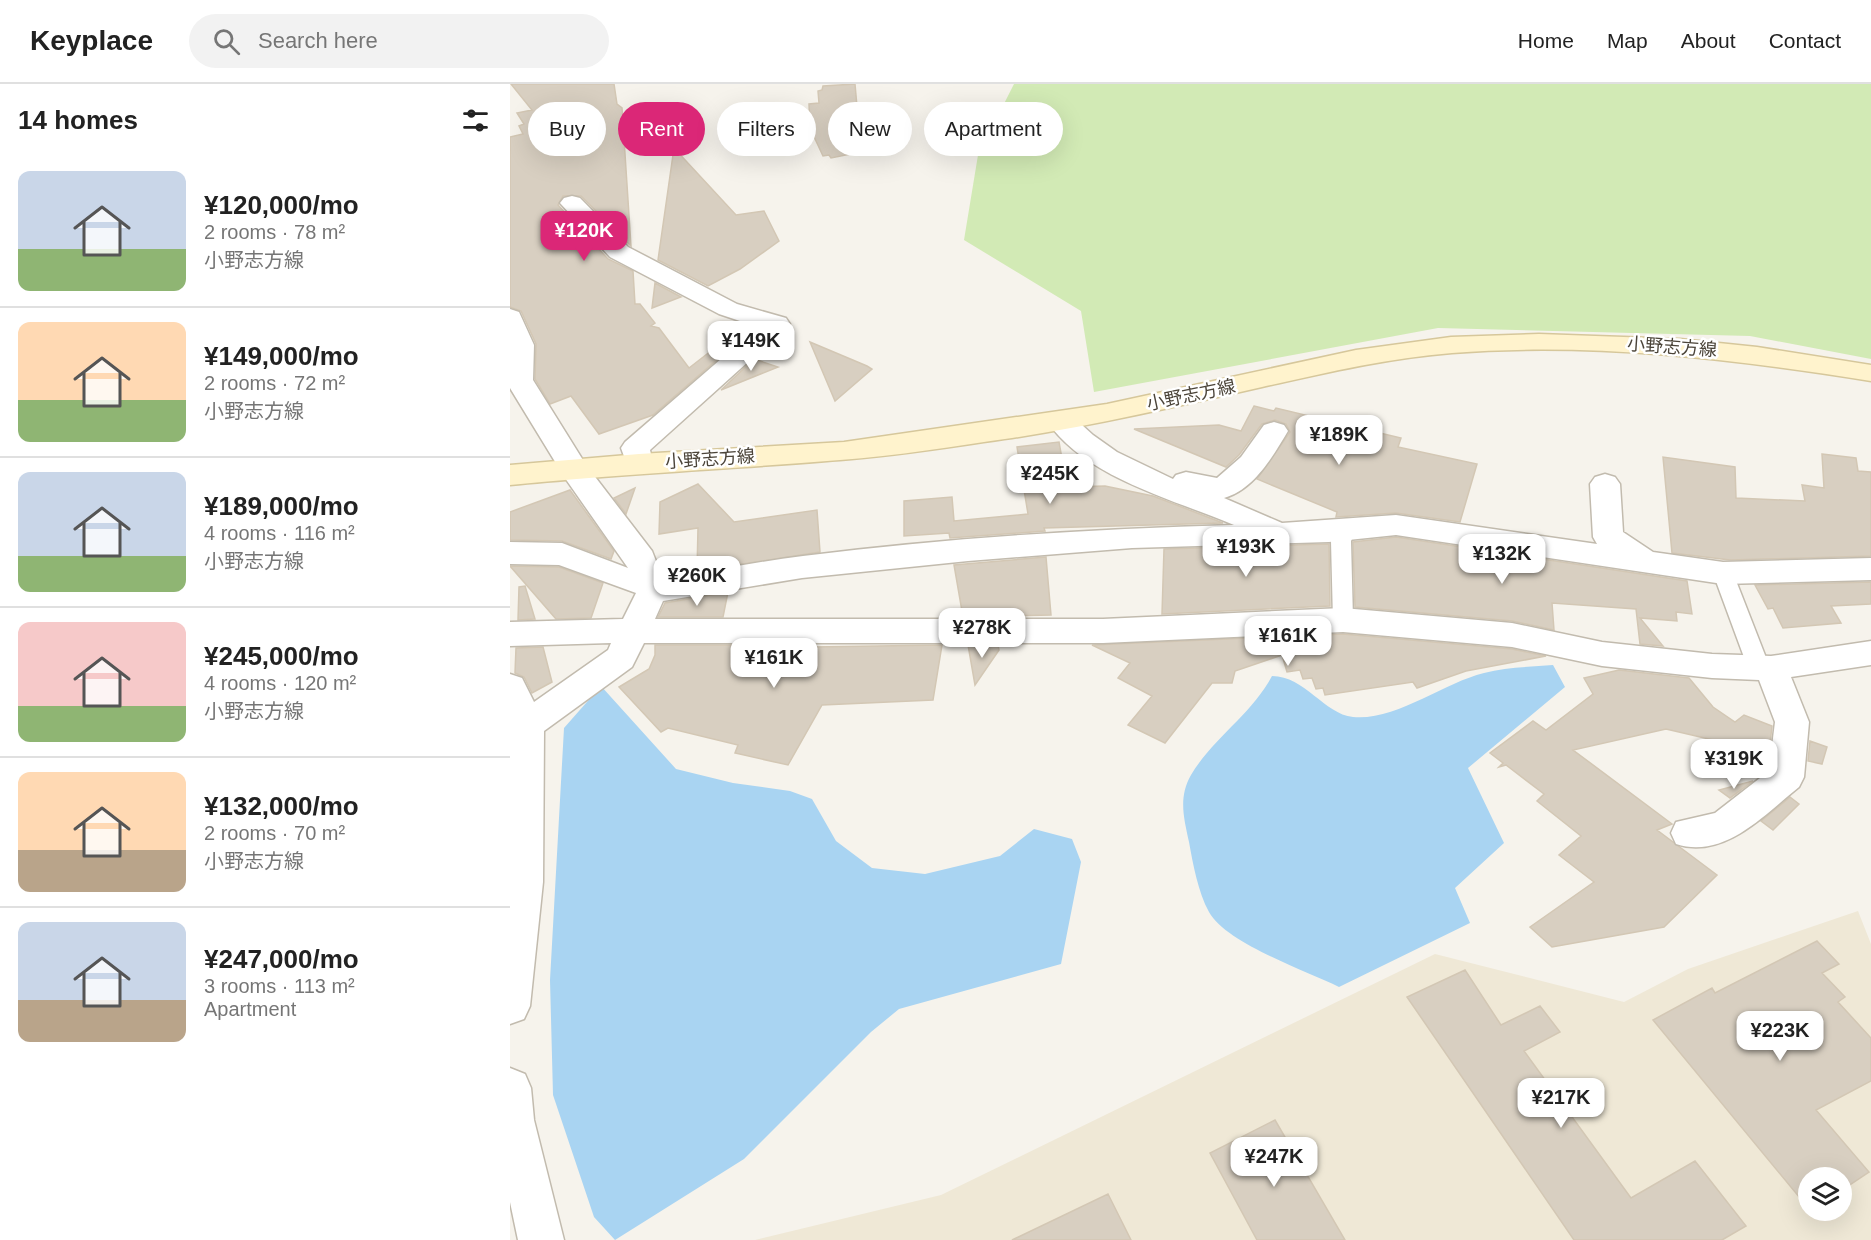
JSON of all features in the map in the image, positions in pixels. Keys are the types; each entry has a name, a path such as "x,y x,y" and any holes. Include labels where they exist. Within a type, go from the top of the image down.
{"main road":[{"name":"小野志方線","path":"510,475 575,471 639,463 844,451 1061,421 1356,358 1451,345 1539,342 1680,347 1757,355 1871,373"}],"street":[{"path":"572,203 619,252 728,309 777,324 635,448 639,463"},
{"path":"510,317 521,345 519,380 575,471 641,559 651,587 634,631 620,658 527,725"},
{"path":"1061,421 1076,437 1102,454 1147,477 1251,519 1279,534"},
{"path":"1102,454 1124,457 1194,485 1221,489 1236,480 1255,461 1274,431"},
{"path":"1605,484 1608,537 1643,560"},
{"path":"510,553 562,554 651,587 937,552 1132,538 1279,534 1396,525 1723,573 1871,568"},
{"path":"510,634 634,631 1103,631 1343,620 1512,635 1602,654 1712,666 1765,668 1871,653"},
{"path":"1689,833 1725,826 1786,777 1792,722 1765,668"},
{"path":"510,687 527,725 524,882 510,1006"},
{"path":"510,1088 513,1120 541,1240"}],"lane":[{"path":"1343,620 1341,541 1346,530"},
{"path":"1723,573 1765,668"}],"shaded area":[{"path":"1858,911 1871,944 1871,1240 755,1240 941,1195 1435,954 1624,1002 1688,969"}],"green space":[{"path":"1014,84 1871,84 1871,359 1750,336 1438,328 1094,392 1081,311 964,240 978,156 1063,156 1063,102 1005,102"}],"water":[{"path":"1553,665 1565,687 1468,768 1504,843 1455,888 1470,923 1339,987 1249,945 1232,935 1209,912 1199,887 1192,859 1184,816 1184,792 1191,775 1200,762 1254,702 1272,676 1294,682 1343,714 1353,717 1369,717 1403,707 1484,673 1509,668"},
{"path":"601,686 676,769 733,783 790,791 812,799 836,841 872,868 925,874 1000,856 1034,829 1072,839 1081,862 1061,964 899,1009 871,1032 744,1159 615,1240 594,1217 553,1095 550,980 564,728"}],"building":[{"path":"511,84 614,84 618,105 618,156 625,156 631,246 581,196 563,196 558,205 608,259 633,271 635,304 640,304 655,323 651,326 659,328 689,368 716,347 727,351 653,415 599,434 571,396 550,404 535,379 536,344 521,311 510,307 510,137 523,134 519,126 524,124 517,113 528,111 528,156 606,156 606,102 528,102 528,105"},
{"path":"855,84 857,102 828,102 828,155 823,156 816,141 816,103 819,103 818,91 822,90 823,86"},
{"path":"673,156 681,156 736,215 764,211 779,241 740,269 708,286 658,260"},
{"path":"655,283 681,297 652,308"},
{"path":"810,342 867,366 872,369 835,401"},
{"path":"754,359 778,367 721,390"},
{"path":"1254,406 1274,411 1276,408 1401,438 1398,447 1477,464 1460,522 1396,513 1336,517 1337,512 1257,479 1290,432 1286,424 1275,420 1262,424 1239,455 1226,467 1134,429 1219,425 1241,431"},
{"path":"1059,442 1067,487 1105,486 1153,496 1223,523 1044,528 1045,531 950,538 949,533 904,536 904,501 952,497 954,521 1028,514 1017,447"},
{"path":"1822,454 1856,458 1858,471 1871,472 1871,556 1730,560 1672,553 1663,457 1735,467 1736,498 1805,501 1802,485 1824,488"},
{"path":"698,484 734,522 817,510 820,552 697,571 698,528 659,534 660,502"},
{"path":"635,488 626,514 614,498"},
{"path":"570,490 614,551 611,559 562,541 510,540 510,512"},
{"path":"1396,537 1687,581 1692,614 1676,612 1677,621 1640,618 1663,646 1640,644 1636,609 1552,603 1554,630 1512,621 1355,607 1353,542"},
{"path":"1329,544 1330,606 1162,614 1164,549"},
{"path":"1046,557 1051,615 963,617 954,565"},
{"path":"510,566 559,567 603,583 591,618 556,619"},
{"path":"1871,582 1871,604 1831,606 1841,623 1783,628 1773,608 1768,609 1755,585"},
{"path":"525,586 535,619 518,620 519,587"},
{"path":"728,592 723,617 658,617 665,603"},
{"path":"1343,634 1512,649 1546,656 1466,671 1417,688 1413,682 1325,695 1323,688 1316,689 1312,678 1303,679 1300,670 1287,672 1282,655 1235,671 1232,683 1212,683 1165,743 1128,725 1152,696 1118,678 1130,663 1092,645"},
{"path":"655,645 748,645 748,648 942,645 933,700 822,705 788,765 735,753 738,745 668,728 661,732 619,687 649,669 655,655"},
{"path":"968,645 998,645 999,650 975,685"},
{"path":"543,647 552,682 532,693 524,677 515,673 516,648"},
{"path":"1619,670 1689,678 1713,707 1735,722 1744,715 1772,726 1769,753 1666,729 1573,750 1672,824 1657,830 1717,875 1664,927 1552,947 1530,927 1594,882 1559,855 1581,836 1537,801 1544,794 1506,765 1499,767 1503,763 1490,753 1533,721 1546,730 1593,694 1584,678"},
{"path":"1810,741 1827,747 1822,764 1808,761"},
{"path":"1753,781 1730,798 1719,790"},
{"path":"1790,797 1799,804 1773,830 1761,821"},
{"path":"1817,941 1839,964 1822,973 1845,997 1838,1002 1871,1038 1871,1081 1816,1110 1869,1172 1852,1183 1852,1167 1798,1167 1798,1196 1653,1020 1712,988 1715,993"},
{"path":"1465,970 1501,1025 1540,1006 1560,1032 1524,1051 1631,1198 1695,1161 1746,1226 1722,1240 1574,1240 1407,997"},
{"path":"1275,1120 1345,1240 1257,1240 1210,1153"},
{"path":"1108,1194 1131,1240 1012,1240"}]}
